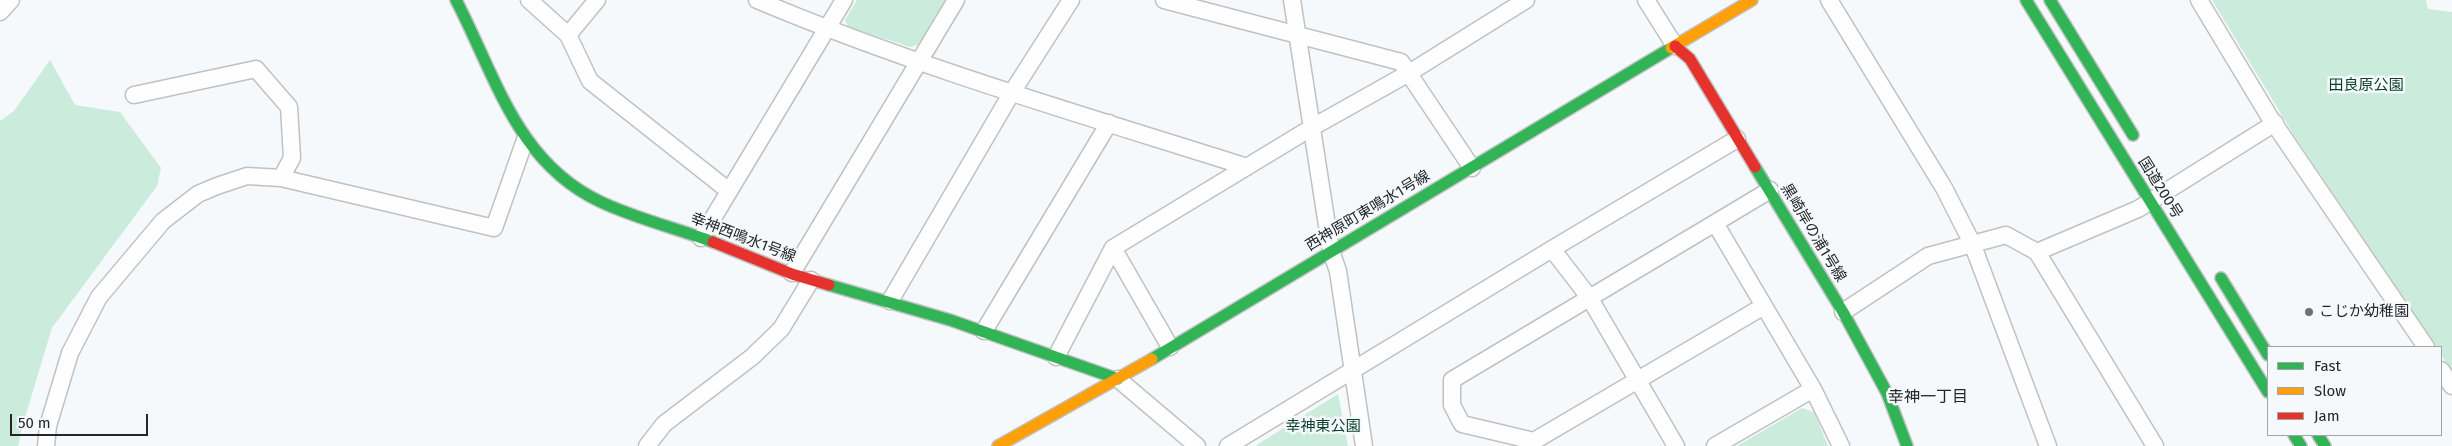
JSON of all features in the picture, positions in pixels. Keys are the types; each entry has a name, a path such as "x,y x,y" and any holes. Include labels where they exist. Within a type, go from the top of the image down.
{"main road":[{"name":"幸神西鳴水1号線","path":"456,0 471,28 510,114 525,140 551,169 580,192 601,202 701,238 792,274 890,301 984,331 1118,379"},
{"name":"西神原町東鳴水1号線","path":"998,446 1118,379 1170,346 1752,0"},
{"name":"国道200号","path":"2026,0 2267,390"},
{"name":"国道200号","path":"2050,0 2137,142"},
{"name":"黒崎岸の浦1号線","path":"1675,46 1690,59 1843,312 1887,393 1907,446"},
{"path":"2213,266 2267,353"}],"street":[{"path":"0,12 11,0"},
{"path":"529,0 568,35 590,81 729,191"},
{"path":"568,35 597,0"},
{"path":"757,0 827,29 1011,94 1247,167"},
{"path":"701,238 844,0"},
{"path":"792,274 956,0"},
{"path":"890,301 1011,94 1071,0"},
{"path":"1164,0 1401,62 1472,168"},
{"path":"1292,0 1331,251 1338,271 1354,369 1364,446"},
{"path":"1056,357 1113,248 1311,128 1409,73 1526,0"},
{"path":"1646,0 1675,46"},
{"path":"1829,0 1944,188 1972,242 2048,446"},
{"path":"2199,0 2275,123 2425,346"},
{"path":"134,94 256,68 289,107 292,158 281,178"},
{"path":"984,331 1109,123"},
{"path":"2037,252 2151,202 2275,123"},
{"path":"1228,446 1552,248 1737,139"},
{"path":"46,446 48,426 70,353 99,297 162,221 198,194 247,176 281,178 494,228 525,140"},
{"path":"1764,306 1539,443 1462,424 1452,405 1452,380 1770,190"},
{"path":"1715,223 1813,389 1841,446"},
{"path":"1843,312 1928,256 1972,242 2006,235 2037,252 2156,446"},
{"path":"1113,248 1170,346"},
{"path":"1552,248 1589,297 1676,446"},
{"path":"647,446 664,424 752,357 781,328 811,280"},
{"path":"2442,371 2452,386"},
{"path":"1118,379 1197,446"},
{"path":"1714,446 1813,389"}],"green space":[{"path":"857,0 946,0 921,44 910,47 848,27 845,20"},
{"name":"田良原公園","path":"2212,0 2426,0 2428,9 2452,12 2452,371 2442,356 2442,346 2435,346 2295,137"},
{"path":"50,60 75,105 120,112 161,168 157,186 52,328 18,446 0,446 0,121 14,111"},
{"name":"幸神東公園","path":"1338,394 1348,446 1255,446"},
{"path":"1802,408 1814,412 1828,446 1737,446"}],"traffic: fast":[{"path":"456,0 512,115 529,141 549,165 572,185 601,202 713,242"},
{"path":"2026,0 2267,390"},
{"path":"2050,0 2133,135"},
{"path":"1152,359 1671,48"},
{"path":"1755,167 1843,312 1887,393 1907,446"},
{"path":"2221,278 2267,353"},
{"path":"829,285 950,320 1118,379"},
{"path":"2295,436 2301,446"},
{"path":"2319,436 2325,446"}],"traffic: slow":[{"path":"1671,48 1752,0"},
{"path":"998,446 1152,359"}],"traffic: jam":[{"path":"1675,46 1690,59 1755,167"},
{"path":"713,242 792,274 829,285"}],"place":[{"name":"こじか幼稚園","path":"2309,312"}],"district":[{"name":"幸神一丁目","path":"1928,398"}]}
